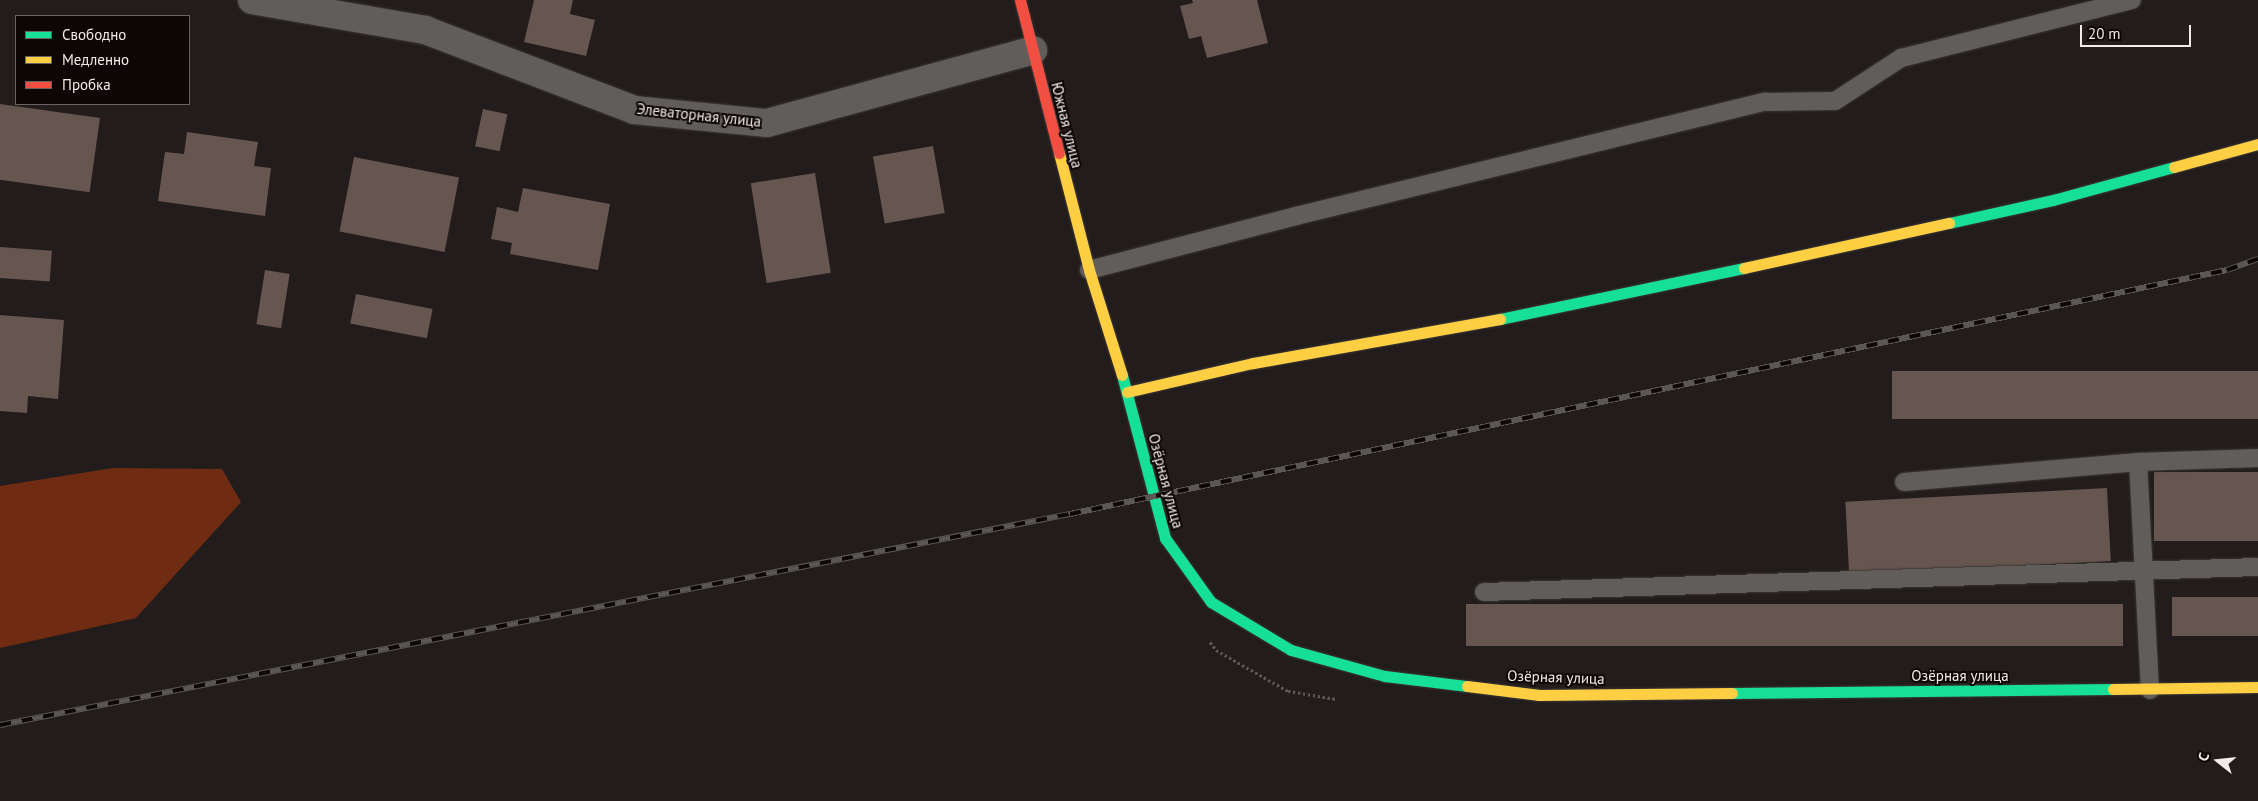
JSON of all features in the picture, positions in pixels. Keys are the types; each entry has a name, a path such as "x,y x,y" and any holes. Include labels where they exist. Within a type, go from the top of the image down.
{"street":[{"name":"Элеваторная улица","path":"252,0 425,30 634,110 767,123 1033,50"},
{"name":"Южная улица","path":"1020,0 1087,263"},
{"path":"1127,392 1252,363 1562,308 2053,200 2258,144"},
{"name":"Озёрная улица","path":"1087,263 1127,392 1165,538 1211,602 1291,650 1385,676 1539,695 2150,690 2258,687"}],"lane":[{"path":"1087,263 1296,216 1766,102 1834,101 1901,58 2132,0"},
{"path":"1904,482 2138,462 2258,458"},
{"path":"2138,462 2150,690"},
{"path":"1484,592 2258,567"}],"shaded area":[{"path":"113,468 222,469 241,502 136,618 0,648 0,486"}],"building":[{"path":"534,0 573,0 570,14 595,20 586,56 524,42"},
{"path":"1192,0 1257,0 1268,43 1207,58 1201,36 1189,39 1180,6 1193,3"},
{"path":"0,104 100,118 90,192 0,180"},
{"path":"483,109 507,114 500,151 475,146"},
{"path":"187,132 258,142 254,166 271,168 265,216 158,201 165,152 184,154"},
{"path":"933,146 945,213 885,224 873,157"},
{"path":"354,157 459,177 445,252 339,232"},
{"path":"815,173 831,273 767,283 751,183"},
{"path":"523,188 610,204 598,270 510,254 512,243 491,239 497,207 518,212"},
{"path":"0,247 52,251 50,282 0,278"},
{"path":"265,270 290,274 281,328 256,324"},
{"path":"356,294 433,309 427,338 350,323"},
{"path":"0,315 64,320 58,399 28,396 27,413 0,411"},
{"path":"1892,371 2258,371 2258,419 1892,419"},
{"path":"2154,472 2258,472 2258,541 2154,541"},
{"path":"2107,488 2111,561 1849,575 1845,502"},
{"path":"2172,597 2258,597 2258,636 2172,636"},
{"path":"1466,604 2123,604 2123,646 1466,646"}],"railway":[{"path":"0,725 1070,514 2227,270 2258,259"}],"traffic: fast":[{"path":"1949,223 2053,200 2174,167"},
{"path":"1500,319 1744,268"},
{"path":"1122,375 1165,538 1211,602 1291,650 1385,676 1467,686"},
{"path":"1732,693 2113,689"}],"traffic: slow":[{"path":"2174,167 2258,144"},
{"path":"1059,153 1089,270 1122,375"},
{"path":"1744,268 1949,223"},
{"path":"1127,392 1253,363 1500,319"},
{"path":"1467,686 1539,695 1732,693"},
{"path":"2113,689 2258,687"}],"traffic: jam":[{"path":"1020,0 1059,153"}]}
